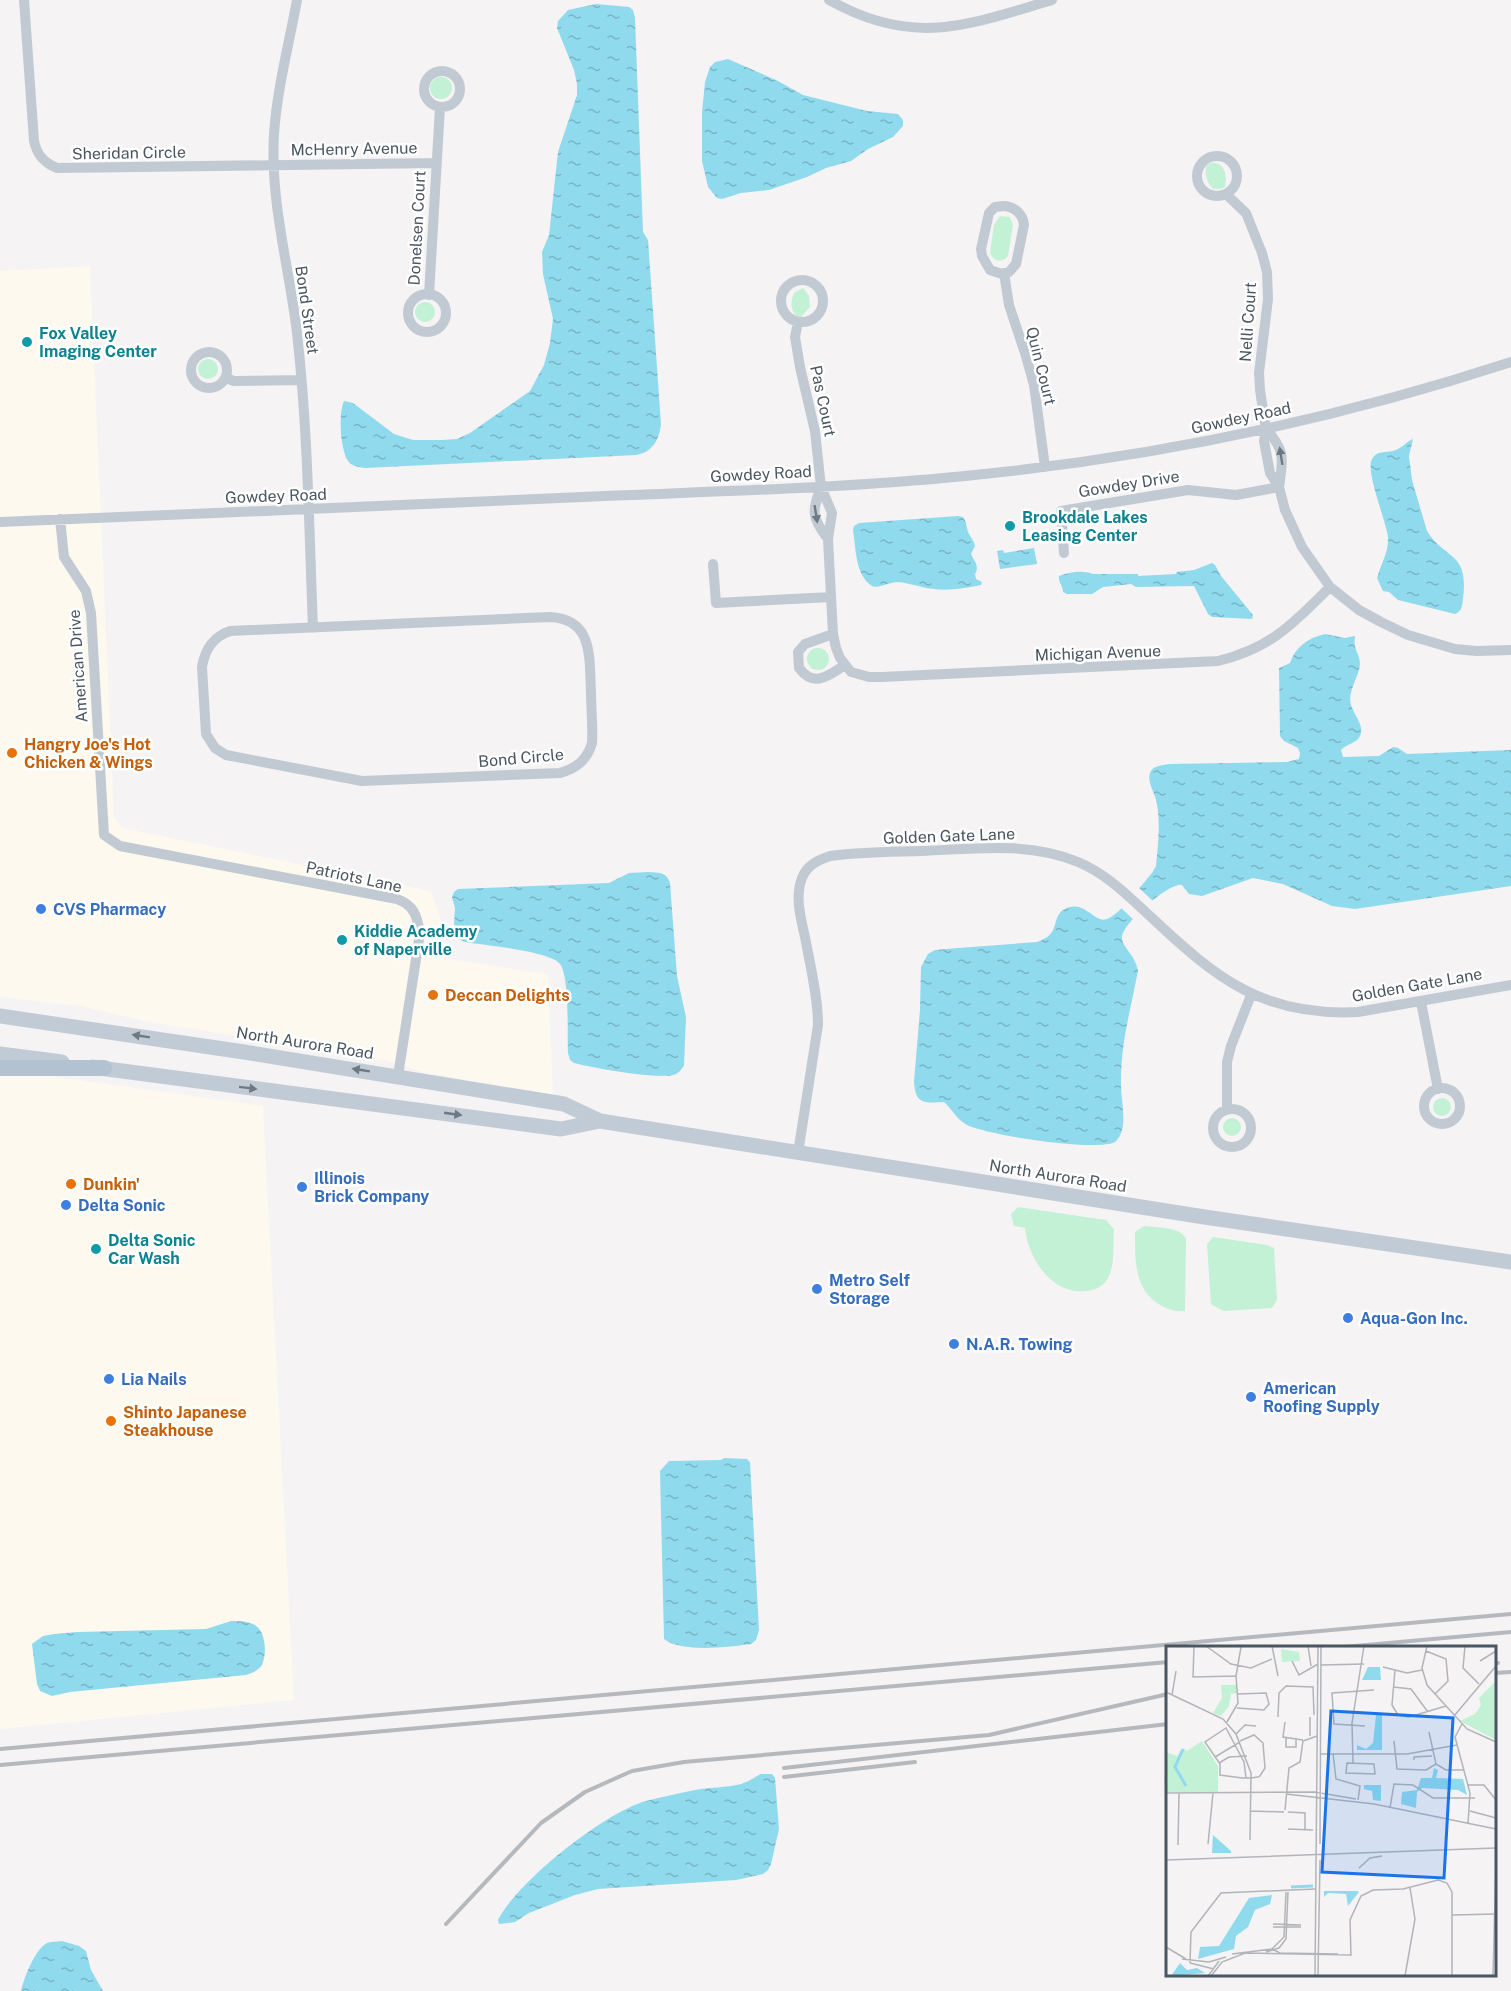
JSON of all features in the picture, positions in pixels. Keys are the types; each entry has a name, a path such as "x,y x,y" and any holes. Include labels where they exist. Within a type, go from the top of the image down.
{"main road":[{"name":"North Aurora Road","path":"0,1016 398,1076 564,1104 600,1122 1198,1216 1511,1262"},
{"name":"North Aurora Road","path":"0,1054 561,1129 600,1122"},
{"path":"0,1068 104,1068"}],"street":[{"name":"Sheridan Circle","path":"24,0 34,141 39,155 50,165 64,170 273,165"},
{"name":"Bond Street","path":"297,0 277,103 273,165 301,380 313,628"},
{"path":"829,0 868,18 911,28 972,24 1052,0"},
{"name":"Donelsen Court","path":"429,295 440,107"},
{"name":"McHenry Avenue","path":"273,165 436,163"},
{"name":"Nelli Court","path":"1226,194 1246,213 1262,253 1268,299 1259,373 1266,429 1264,441 1270,473 1279,487 1285,510 1302,547 1330,587 1359,609 1408,635 1455,649 1511,650"},
{"path":"1004,206 1017,210 1024,225 1016,264 1009,272 1004,273 990,270 982,256 981,249 989,213 995,207 1004,206"},
{"name":"Quin Court","path":"1004,273 1011,313 1034,385 1045,467"},
{"path":"801,280 814,284 819,289 823,303 812,320 798,322 786,315 780,303 788,284 801,280"},
{"name":"Pas Court","path":"798,322 795,337 815,431 821,487"},
{"name":"Gowdey Road","path":"0,522 821,487 925,480 1119,457 1266,429 1431,388 1511,362"},
{"path":"226,378 234,381 301,380"},
{"path":"1266,429 1282,450 1283,460 1279,487"},
{"path":"821,487 813,507 819,527 828,539"},
{"path":"821,487 832,513 828,539 833,634 836,648 845,665 830,675 812,679 799,668 798,652 805,644 833,634"},
{"name":"Gowdey Drive","path":"1064,553 1061,511 1188,490 1236,495 1279,487"},
{"name":"American Drive","path":"60,519 64,557 86,591 91,613 102,828 104,836 120,846"},
{"path":"713,564 716,603 831,597"},
{"name":"Michigan Avenue","path":"845,665 851,672 860,676 882,677 1218,661 1264,645 1294,623 1330,587"},
{"name":"Bond Circle","path":"550,616 567,619 582,633 589,651 592,736 590,750 579,765 560,773 362,781 226,755 215,748 208,740 205,729 202,667 207,649 223,634 231,632 313,628 550,616"},
{"name":"Patriots Lane","path":"120,846 397,899 413,907 418,918 420,933 398,1076"},
{"name":"Golden Gate Lane","path":"798,1153 818,1025 818,1008 799,898 802,878 806,870 830,856 1016,848 1058,855 1094,870 1118,886 1205,966 1251,995 1291,1007 1334,1013 1358,1012 1511,985"},
{"path":"1227,1110 1227,1062 1251,995"},
{"path":"1421,1002 1438,1089"}],"shaded area":[{"path":"90,266 114,816 122,828 431,891 441,921 436,957 548,974 553,1095 423,1072 381,1059 149,1022 80,1006 0,997 0,271"},
{"path":"0,1074 50,1076 263,1106 294,1700 0,1729"}],"green space":[{"path":"441,77 449,80 452,88 449,96 441,99 433,96 430,88 433,80"},
{"path":"1211,163 1219,164 1224,170 1225,187 1213,189 1209,184 1206,166"},
{"path":"1000,216 1010,217 1013,225 1008,256 1003,260 994,258 990,253 994,225"},
{"path":"803,288 809,296 810,307 800,318 793,310 792,300 794,293"},
{"path":"425,302 432,305 435,312 432,319 425,322 418,319 415,312 418,305"},
{"path":"208,359 215,362 218,369 215,376 208,379 201,376 198,369 201,362"},
{"path":"814,648 822,648 829,655 829,663 822,670 814,670 807,663 807,655"},
{"path":"1438,1098 1446,1098 1451,1103 1449,1114 1438,1116 1433,1111 1433,1103"},
{"path":"1228,1118 1236,1118 1241,1123 1239,1134 1228,1136 1223,1131 1223,1123"},
{"path":"1018,1207 1106,1220 1114,1229 1112,1265 1105,1282 1094,1290 1075,1291 1063,1288 1053,1281 1044,1273 1031,1252 1025,1228 1014,1226 1011,1214"},
{"path":"1144,1226 1174,1230 1186,1239 1185,1311 1162,1306 1153,1300 1141,1284 1136,1264 1135,1232"},
{"path":"1213,1237 1274,1248 1277,1300 1272,1308 1223,1311 1211,1304 1207,1244"}],"water":[{"path":"596,4 629,7 633,10 635,18 643,232 648,240 661,424 657,440 647,451 636,455 365,468 351,464 342,444 341,415 344,401 353,403 394,434 413,440 457,439 470,433 530,391 544,365 553,319 543,274 542,252 549,235 558,152 577,95 574,70 557,28 558,21 568,10"},
{"path":"728,59 778,81 803,95 867,111 898,114 903,120 903,126 893,137 868,149 851,161 769,190 717,198 708,187 702,161 702,112 705,82 710,67 715,62"},
{"path":"1413,439 1409,456 1412,480 1427,531 1441,548 1454,558 1463,572 1462,604 1460,610 1455,614 1398,600 1389,592 1383,591 1377,578 1386,552 1388,537 1373,484 1372,459 1376,454 1396,450"},
{"path":"963,517 975,544 971,554 977,566 976,579 982,582 981,585 940,590 898,582 874,587 862,575 856,553 854,526 859,523"},
{"path":"1034,548 1037,564 1000,569 997,551 1003,550 1004,553"},
{"path":"1212,563 1253,615 1252,619 1212,617 1208,614 1194,586 1136,587 1131,584 1103,587 1092,594 1067,594 1063,592 1059,578 1059,576 1080,572 1138,574 1138,576 1176,574"},
{"path":"1325,634 1345,638 1355,636 1360,661 1350,700 1361,732 1356,741 1341,750 1343,757 1379,756 1393,747 1407,754 1511,750 1511,886 1355,909 1332,906 1283,884 1253,878 1202,896 1189,894 1182,885 1176,886 1157,897 1137,915 1122,938 1138,971 1123,1052 1122,1130 1115,1142 1104,1145 1065,1144 996,1133 967,1125 944,1102 922,1101 916,1095 914,1081 921,967 928,954 935,950 1037,942 1050,934 1062,911 1072,907 1084,909 1102,920 1113,916 1125,905 1156,866 1159,833 1156,800 1149,779 1151,770 1171,764 1287,762 1299,759 1298,748 1284,741 1280,736 1279,668 1290,663 1303,644"},
{"path":"649,872 665,875 670,883 677,976 686,1017 684,1066 673,1075 653,1076 574,1063 570,1060 568,1053 567,993 560,964 554,959 530,952 458,939 454,924 455,908 452,897 458,889 609,883 629,873"},
{"path":"724,1458 747,1459 750,1462 759,1630 756,1640 751,1644 706,1648 682,1646 664,1639 660,1471 669,1461 721,1460"},
{"path":"231,1621 255,1625 259,1628 263,1638 265,1649 262,1665 246,1675 70,1692 52,1696 40,1691 37,1684 32,1644 43,1636 77,1632 206,1629"},
{"path":"761,1774 772,1774 775,1778 779,1829 771,1864 763,1874 736,1880 598,1889 575,1895 529,1913 515,1922 499,1924 498,1920 508,1904 543,1868 608,1819 646,1801 695,1790 741,1784"},
{"path":"62,1941 79,1946 86,1951 91,1970 103,1991 21,1991 27,1972 38,1951 47,1943"}],"pier":[{"path":"1137,886 1155,903 1136,922 1119,906"}],"railway":[{"path":"0,1749 1511,1614"},
{"path":"1355,1646 1511,1632"},
{"path":"0,1765 1166,1662"},
{"path":"1496,1673 1511,1672"},
{"path":"446,1924 541,1823 585,1792 632,1771 684,1762 989,1735 1166,1694"},
{"path":"784,1768 1166,1724"},
{"path":"784,1777 915,1762"}],"place":[{"name":"Fox Valley Imaging Center","path":"27,342"},
{"name":"Brookdale Lakes Leasing Center","path":"1010,526"},
{"name":"Hangry Joe's Hot Chicken & Wings","path":"12,753"},
{"name":"CVS Pharmacy","path":"41,909"},
{"name":"Kiddie Academy of Naperville","path":"342,940"},
{"name":"Deccan Delights","path":"433,995"},
{"name":"Dunkin'","path":"71,1184"},
{"name":"Illinois Brick Company","path":"302,1187"},
{"name":"Delta Sonic","path":"66,1205"},
{"name":"Delta Sonic Car Wash","path":"96,1249"},
{"name":"Metro Self Storage","path":"817,1289"},
{"name":"Aqua-Gon Inc.","path":"1348,1318"},
{"name":"N.A.R. Towing","path":"954,1344"},
{"name":"Lia Nails","path":"109,1379"},
{"name":"American Roofing Supply","path":"1251,1397"},
{"name":"Shinto Japanese Steakhouse","path":"111,1421"}]}
